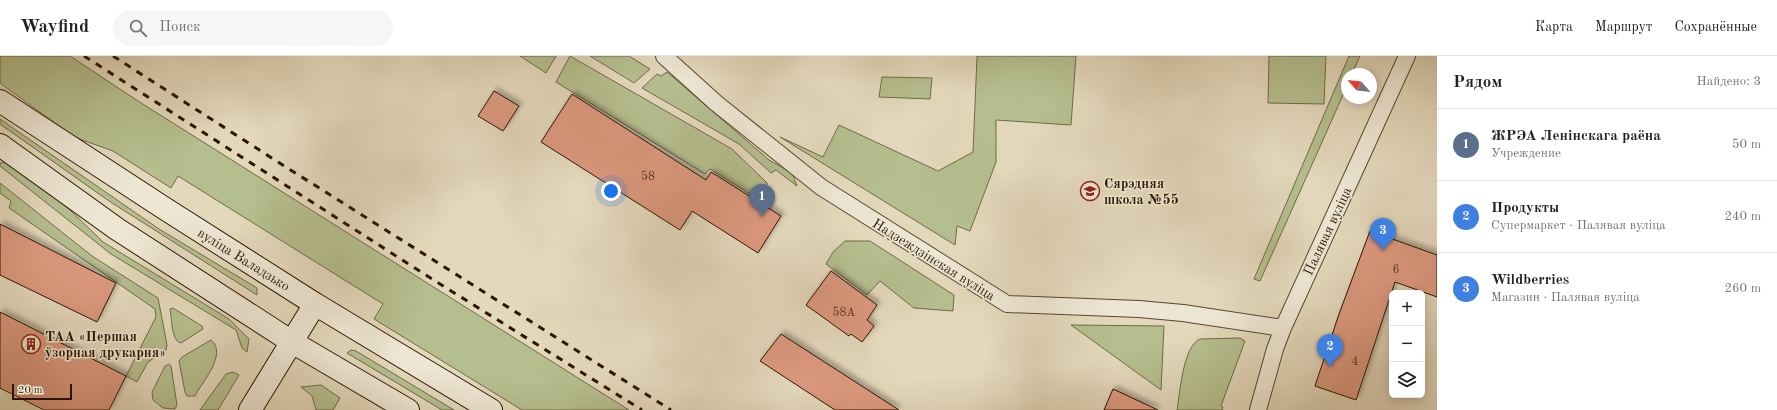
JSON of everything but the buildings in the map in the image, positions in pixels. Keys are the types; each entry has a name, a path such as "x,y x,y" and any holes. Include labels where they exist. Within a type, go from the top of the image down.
{"main road":[{"name":"вуліца Валадзько","path":"0,101 315,304 491,410"},
{"path":"0,145 117,229 292,342 408,410"},
{"path":"250,410 315,304"}],"street":[{"name":"Надзеждзінская вуліца","path":"664,56 722,108 821,187 1006,304 1139,309 1183,313 1283,328"},
{"name":"Палявая вуліца","path":"1258,410 1274,349 1407,56"}],"green space":[{"path":"0,56 70,56 138,101 629,410 522,410 374,319 383,304 178,176 171,188 113,151 74,137 0,83"},
{"path":"520,56 556,56 546,73"},
{"path":"570,56 732,149 767,183 766,204 710,169 705,174 556,82"},
{"path":"590,56 629,56 650,69 634,83"},
{"path":"977,56 1076,56 1071,125 996,120 996,162 970,231 957,226 955,245 780,137 823,157 839,125 938,171 973,152"},
{"path":"1269,56 1326,56 1324,104 1268,103"},
{"path":"1349,56 1360,56 1355,68 1344,68"},
{"path":"667,72 769,160 792,173 797,186 776,170 771,173 739,144 642,88 657,74 661,76"},
{"path":"1341,75 1341,99 1260,281 1254,279"},
{"path":"882,77 932,78 930,99 879,97"},
{"path":"0,119 159,229 257,288 257,295 109,201 0,124"},
{"path":"11,162 69,209 103,242 229,319 249,339 247,352 242,348 236,330 111,254 0,166 0,163"},
{"path":"0,183 92,256 158,298 167,345 166,350 148,362 137,382 126,376 156,317 155,309 9,208 11,201 0,193"},
{"path":"845,241 870,241 954,295 953,311 914,308 880,281 867,295 826,264 833,252"},
{"path":"173,308 202,326 203,329 181,343 178,341 175,338 172,323 170,309"},
{"path":"1071,325 1164,326 1161,390"},
{"path":"1240,338 1245,341 1221,406 1223,407 1222,410 1177,410 1183,371 1186,360 1194,343 1200,339"},
{"path":"211,340 217,353 212,368 195,396 187,396 179,361 182,357"},
{"path":"351,350 356,351 454,410 442,410 347,353"},
{"path":"169,364 171,366 177,405 175,409 163,408 153,400 152,392 165,366"},
{"path":"233,372 239,375 218,410 200,410 226,374"},
{"path":"321,385 340,398 333,410 316,410 312,396 301,387"}],"railway":[{"path":"84,56 432,279 642,410"},
{"path":"113,56 671,410"}],"place":[{"name":"Сярэдняя школа №55","path":"1090,191"},
{"name":"ЖРЭА Ленінскага раёна","path":"762,217"},
{"name":"Wildberries","path":"1383,251"},
{"name":"ТАА «Першая ўзорная друкарня»","path":"31,344"},
{"name":"Продукты","path":"1330,367"}]}
